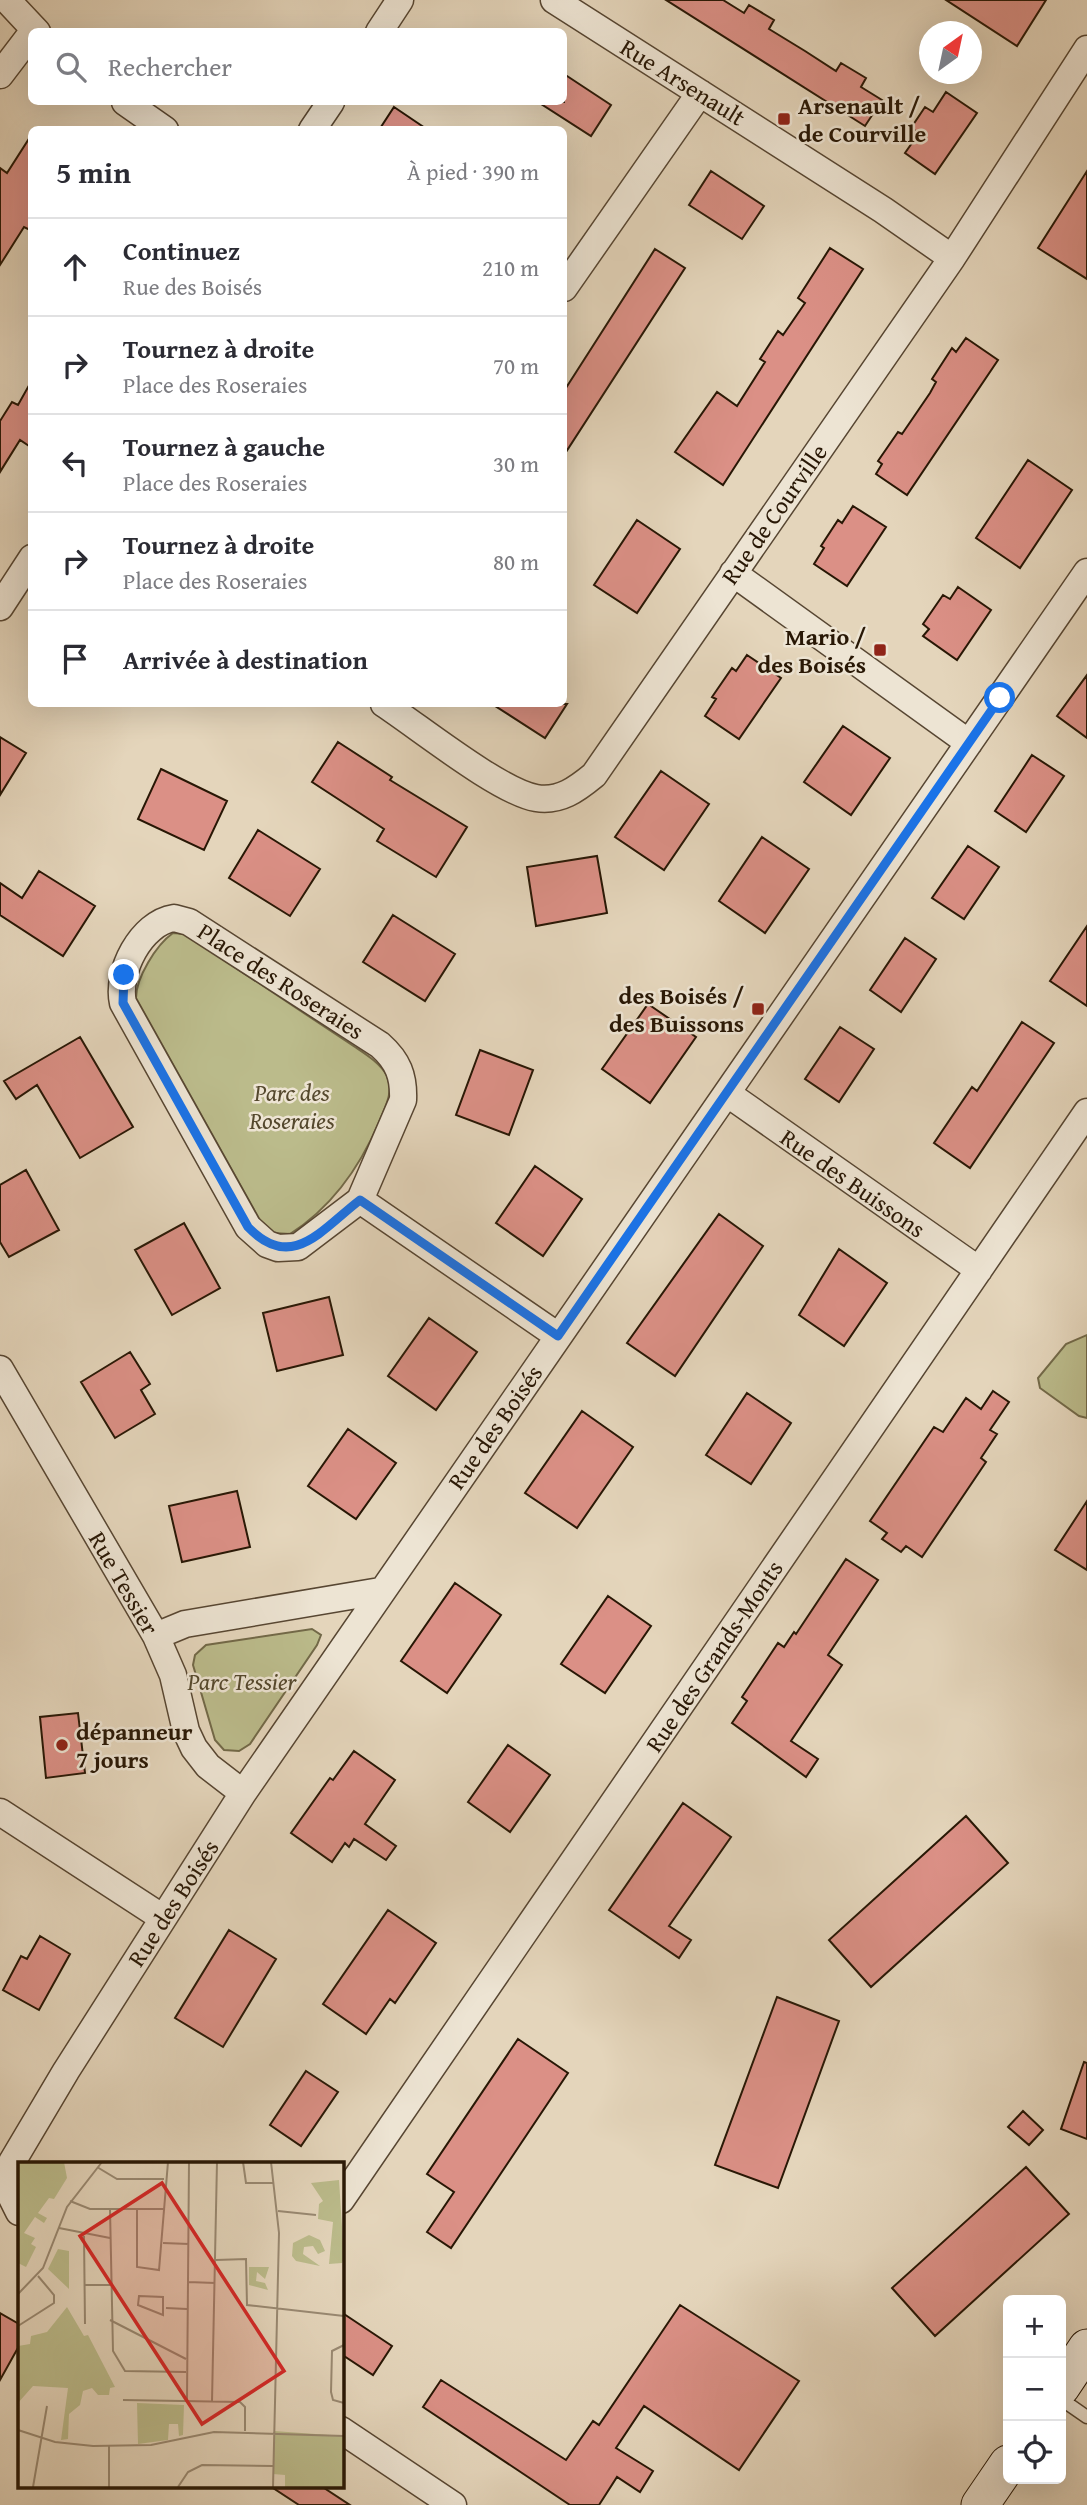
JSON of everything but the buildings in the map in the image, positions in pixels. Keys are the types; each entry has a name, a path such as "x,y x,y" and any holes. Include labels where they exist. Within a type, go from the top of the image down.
{"street":[{"path":"7,0 31,28"},
{"path":"382,28 400,0"},
{"name":"Rue Arsenault","path":"554,0 883,210 952,258"},
{"path":"0,75 28,40"},
{"name":"Rue de Courville","path":"388,707 510,789 536,798 555,798 575,791 594,775 952,258 1087,49"},
{"path":"567,284 700,93"},
{"path":"129,105 159,126"},
{"path":"315,126 329,105"},
{"path":"0,607 28,564"},
{"name":"Rue des Boisés","path":"9,2196 12,2162 243,1793 380,1591 1087,572"},
{"path":"733,573 969,743"},
{"name":"Place des Roseraies","path":"167,919 189,922 390,1054 404,1082 403,1100 360,1200 299,1247 278,1248 267,1244 248,1227 123,1003 124,975 149,929 167,919"},
{"name":"Rue des Buissons","path":"727,1094 979,1270"},
{"name":"Rue des Grands-Monts","path":"343,2197 1087,1112"},
{"path":"360,1200 558,1336"},
{"name":"Rue Tessier","path":"0,1369 156,1636 173,1675 186,1731 194,1748 208,1766 243,1793"},
{"path":"156,1636 185,1624 380,1591"},
{"path":"0,1812 163,1918"},
{"path":"1066,2380 1087,2348"},
{"path":"343,2431 453,2505"},
{"path":"980,2505 1003,2471"}],"lane":[{"path":"1066,2402 1087,2417"}],"green space":[{"name":"Parc des Roseraies","path":"173,933 185,934 360,1050 387,1076 390,1088 386,1105 354,1170 332,1199 290,1234 273,1233 261,1222 136,998 139,981 148,962"},
{"path":"1087,1335 1087,1418 1079,1416 1040,1388 1038,1378 1066,1344"},
{"name":"Parc Tessier","path":"312,1629 321,1635 317,1645 250,1744 239,1751 224,1750 215,1740 193,1665 195,1655 206,1645"}],"place":[{"name":"Arsenault / de Courville","path":"784,119"},
{"name":"Mario / des Boisés","path":"880,650"},
{"name":"des Boisés / des Buissons","path":"758,1009"},
{"name":"dépanneur 7 jours","path":"62,1745"}],"route":[{"path":"124,975 121,985 123,1003 248,1227 263,1243 278,1248 299,1247 360,1200 558,1336 1000,698"}]}
